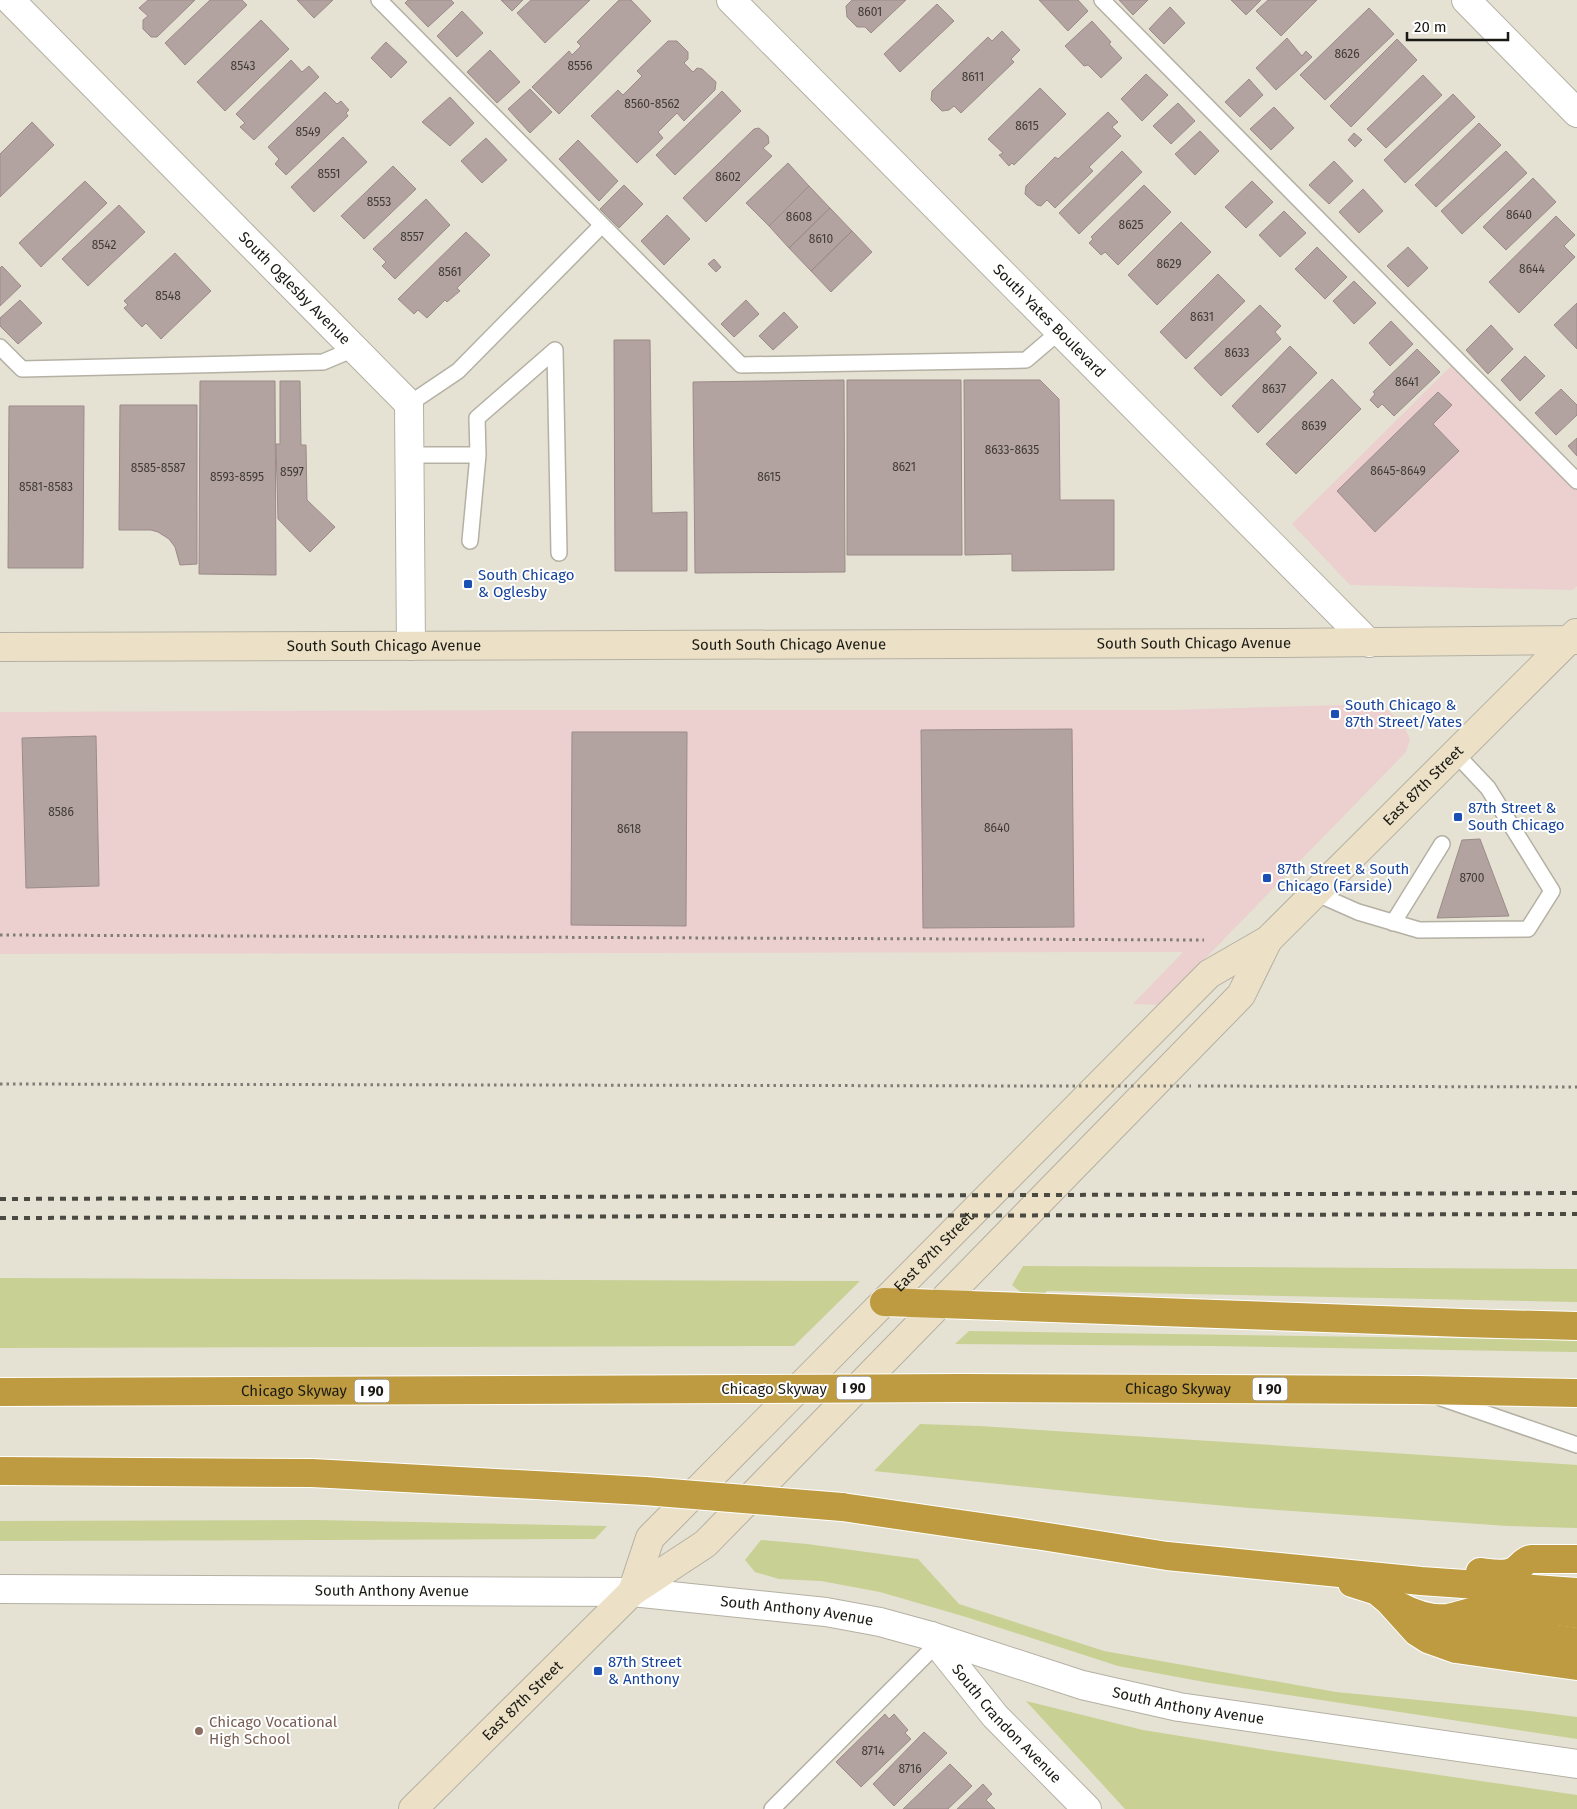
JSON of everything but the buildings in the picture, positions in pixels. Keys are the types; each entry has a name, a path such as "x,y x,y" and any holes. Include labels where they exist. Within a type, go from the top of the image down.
{"highway":[{"path":"884,1302 1577,1326"},
{"name":"Chicago Skyway","path":"0,1392 963,1388 1417,1390 1577,1393"},
{"path":"0,1471 312,1473 645,1491 842,1507 1168,1556 1376,1577 1577,1592"},
{"path":"1508,1573 1517,1569 1525,1560 1540,1559 1549,1555 1577,1557"},
{"path":"1540,1559 1552,1570 1577,1571"},
{"path":"1327,1572 1351,1572 1382,1566 1416,1564 1577,1582"},
{"path":"1294,1569 1361,1585 1377,1591 1416,1625 1430,1628 1506,1632 1577,1642"},
{"path":"1376,1577 1405,1595 1438,1600"},
{"path":"1395,1607 1438,1600 1538,1599 1577,1603"},
{"path":"1395,1607 1430,1618 1446,1618 1474,1610 1494,1608 1539,1609 1577,1614"},
{"path":"1395,1607 1417,1632 1428,1639 1456,1648 1577,1666"}],"main road":[{"name":"South South Chicago Avenue","path":"0,648 1369,643 1574,637"},
{"name":"East 87th Street","path":"632,1592 650,1538 1209,974 1268,940 1574,637"},
{"name":"East 87th Street","path":"413,1809 632,1592 705,1544 1241,995 1268,940"}],"street":[{"name":"South Oglesby Avenue","path":"10,0 408,404"},
{"path":"1466,0 1577,113"},
{"name":"South Yates Boulevard","path":"742,4 1060,331 1369,643"},
{"path":"408,404 411,646"},
{"name":"South Anthony Avenue","path":"0,1590 632,1592 826,1612 880,1622 1082,1685 1179,1707 1577,1764"},
{"name":"South Crandon Avenue","path":"934,1640 995,1716 1088,1809"}],"lane":[{"path":"379,0 740,365 1026,360 1060,331"},
{"path":"1102,0 1577,481"},
{"path":"408,404 458,371 602,225"},
{"path":"0,347 22,369 323,362 354,349"},
{"path":"470,541 478,455 477,418 555,350 558,553"},
{"path":"409,456 478,455"},
{"path":"1315,893 1358,912 1419,930 1528,929 1552,891 1488,788 1455,753"},
{"path":"1393,923 1442,844"},
{"path":"1417,1390 1577,1445"},
{"path":"772,1809 934,1640"}],"path":[{"path":"0,935 1210,940"},
{"path":"0,1084 1577,1087"}],"shaded area":[{"path":"1457,360 1577,481 1577,586 1573,590 1350,585 1292,524"},
{"path":"1375,704 1387,710 1403,724 1410,739 1406,752 1160,1005 1133,1004 1183,952 0,954 0,712 1173,710"}],"green space":[{"path":"1023,1266 1577,1269 1577,1302 1047,1291 1039,1299 1023,1294 1012,1285"},
{"path":"0,1278 860,1281 794,1346 0,1348"},
{"path":"969,1331 1577,1340 1577,1352 955,1344"},
{"path":"920,1424 979,1426 1577,1465 1577,1528 1508,1526 1249,1508 874,1471"},
{"path":"317,1520 607,1526 595,1539 0,1541 0,1521"},
{"path":"761,1540 807,1544 918,1559 959,1604 1104,1651 1336,1692 1577,1717 1577,1739 1210,1683 1118,1666 966,1617 880,1592 821,1581 779,1579 755,1572 745,1560"},
{"path":"1026,1701 1143,1730 1577,1795 1577,1809 1125,1809"}],"railway":[{"path":"0,1199 1577,1193"},
{"path":"0,1218 1577,1214"}],"place":[{"name":"South Chicago & Oglesby","path":"468,584"},
{"name":"South Chicago & 87th Street/Yates","path":"1335,714"},
{"name":"87th Street & South Chicago","path":"1458,817"},
{"name":"87th Street & South Chicago (Farside)","path":"1267,878"},
{"name":"87th Street & Anthony","path":"598,1671"},
{"name":"Chicago Vocational High School","path":"199,1731"}]}
